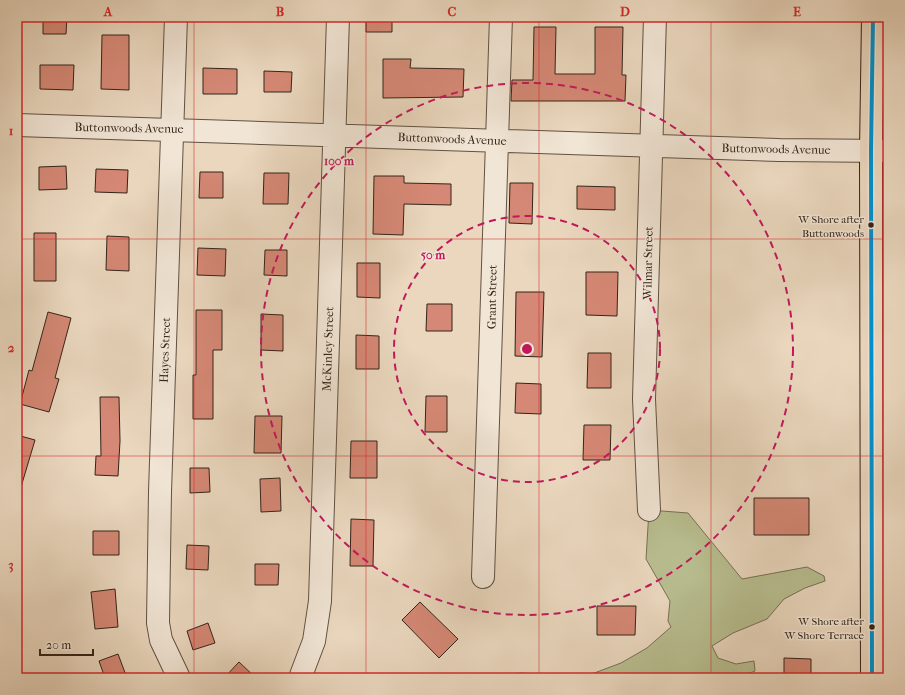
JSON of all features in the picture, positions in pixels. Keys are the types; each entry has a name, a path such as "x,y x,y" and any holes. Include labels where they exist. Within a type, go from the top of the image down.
{"main road":[{"path":"872,678 880,151 873,17"}],"street":[{"name":"Hayes Street","path":"176,17 174,128 160,492 158,623 161,640 179,678"},
{"name":"McKinley Street","path":"300,678 314,641 320,601 338,17"},
{"name":"Grant Street","path":"483,577 501,17"},
{"name":"Wilmar Street","path":"649,510 644,399 650,145 655,17"},
{"name":"Buttonwoods Avenue","path":"17,125 174,128 779,150 880,151"}],"green space":[{"path":"649,510 688,513 742,579 807,567 824,576 825,581 805,588 784,599 767,619 733,633 712,646 718,658 736,664 754,661 755,671 737,678 581,678 621,663 647,648 671,627 668,621 670,601 646,559"},
{"path":"522,673 581,678 482,678 485,676"}],"building":[{"path":"43,17 67,17 66,34 43,34"},
{"path":"366,17 392,17 392,32 366,32"},
{"path":"534,27 556,27 555,74 595,74 595,27 623,27 622,75 626,75 625,101 511,101 512,80 533,80"},
{"path":"102,35 129,35 129,90 101,89"},
{"path":"383,59 411,59 410,68 464,69 463,97 383,98"},
{"path":"40,65 74,65 73,90 40,89"},
{"path":"203,68 237,69 237,94 203,94"},
{"path":"264,71 292,72 291,92 264,92"},
{"path":"66,166 67,189 39,190 39,167"},
{"path":"96,169 128,170 127,193 95,192"},
{"path":"200,172 223,172 223,198 199,198"},
{"path":"264,173 289,173 288,204 263,204"},
{"path":"374,176 404,176 404,183 451,184 451,205 404,204 403,235 373,234"},
{"path":"510,183 533,183 532,224 509,223"},
{"path":"577,186 615,187 615,210 577,209"},
{"path":"34,233 56,233 56,281 34,281"},
{"path":"107,236 129,237 129,271 106,270"},
{"path":"198,248 226,249 225,276 197,275"},
{"path":"265,250 287,250 287,276 264,275"},
{"path":"357,263 380,263 380,298 357,297"},
{"path":"586,272 618,272 617,316 586,315"},
{"path":"516,292 544,292 542,357 515,356"},
{"path":"427,304 452,304 452,331 426,331"},
{"path":"196,310 222,310 222,350 213,350 213,419 193,419 193,375 196,375"},
{"path":"48,312 71,318 55,378 59,379 49,412 20,404 29,370 32,371"},
{"path":"261,314 283,315 283,351 261,350"},
{"path":"356,335 379,336 379,369 356,369"},
{"path":"588,353 611,353 611,388 587,388"},
{"path":"516,383 541,384 541,414 515,413"},
{"path":"426,396 447,396 447,432 425,432"},
{"path":"100,397 119,397 120,441 118,476 95,475 96,456 101,456"},
{"path":"255,416 282,416 281,453 254,453"},
{"path":"584,425 611,425 610,460 583,460"},
{"path":"17,435 35,440 21,487 17,487"},
{"path":"351,441 377,441 377,478 350,478"},
{"path":"190,468 209,468 210,492 190,493"},
{"path":"280,478 281,511 261,512 260,479"},
{"path":"754,498 809,498 809,535 754,535"},
{"path":"351,519 374,520 373,566 350,566"},
{"path":"93,531 119,531 119,555 93,555"},
{"path":"187,545 209,546 208,570 186,569"},
{"path":"255,564 279,564 278,585 255,585"},
{"path":"115,589 118,627 95,629 91,592"},
{"path":"420,602 458,639 439,658 402,620"},
{"path":"597,606 636,606 635,635 597,635"},
{"path":"208,623 215,643 193,650 187,631"},
{"path":"118,654 127,678 105,678 99,661"},
{"path":"784,658 811,659 811,678 784,678"},
{"path":"239,662 256,678 224,678"}],"transit line":[{"path":"872,678 871,150 873,17"}],"place":[{"name":"W Shore after Buttonwoods","path":"871,225"},
{"name":"W Shore after W Shore Terrace","path":"872,627"}]}
